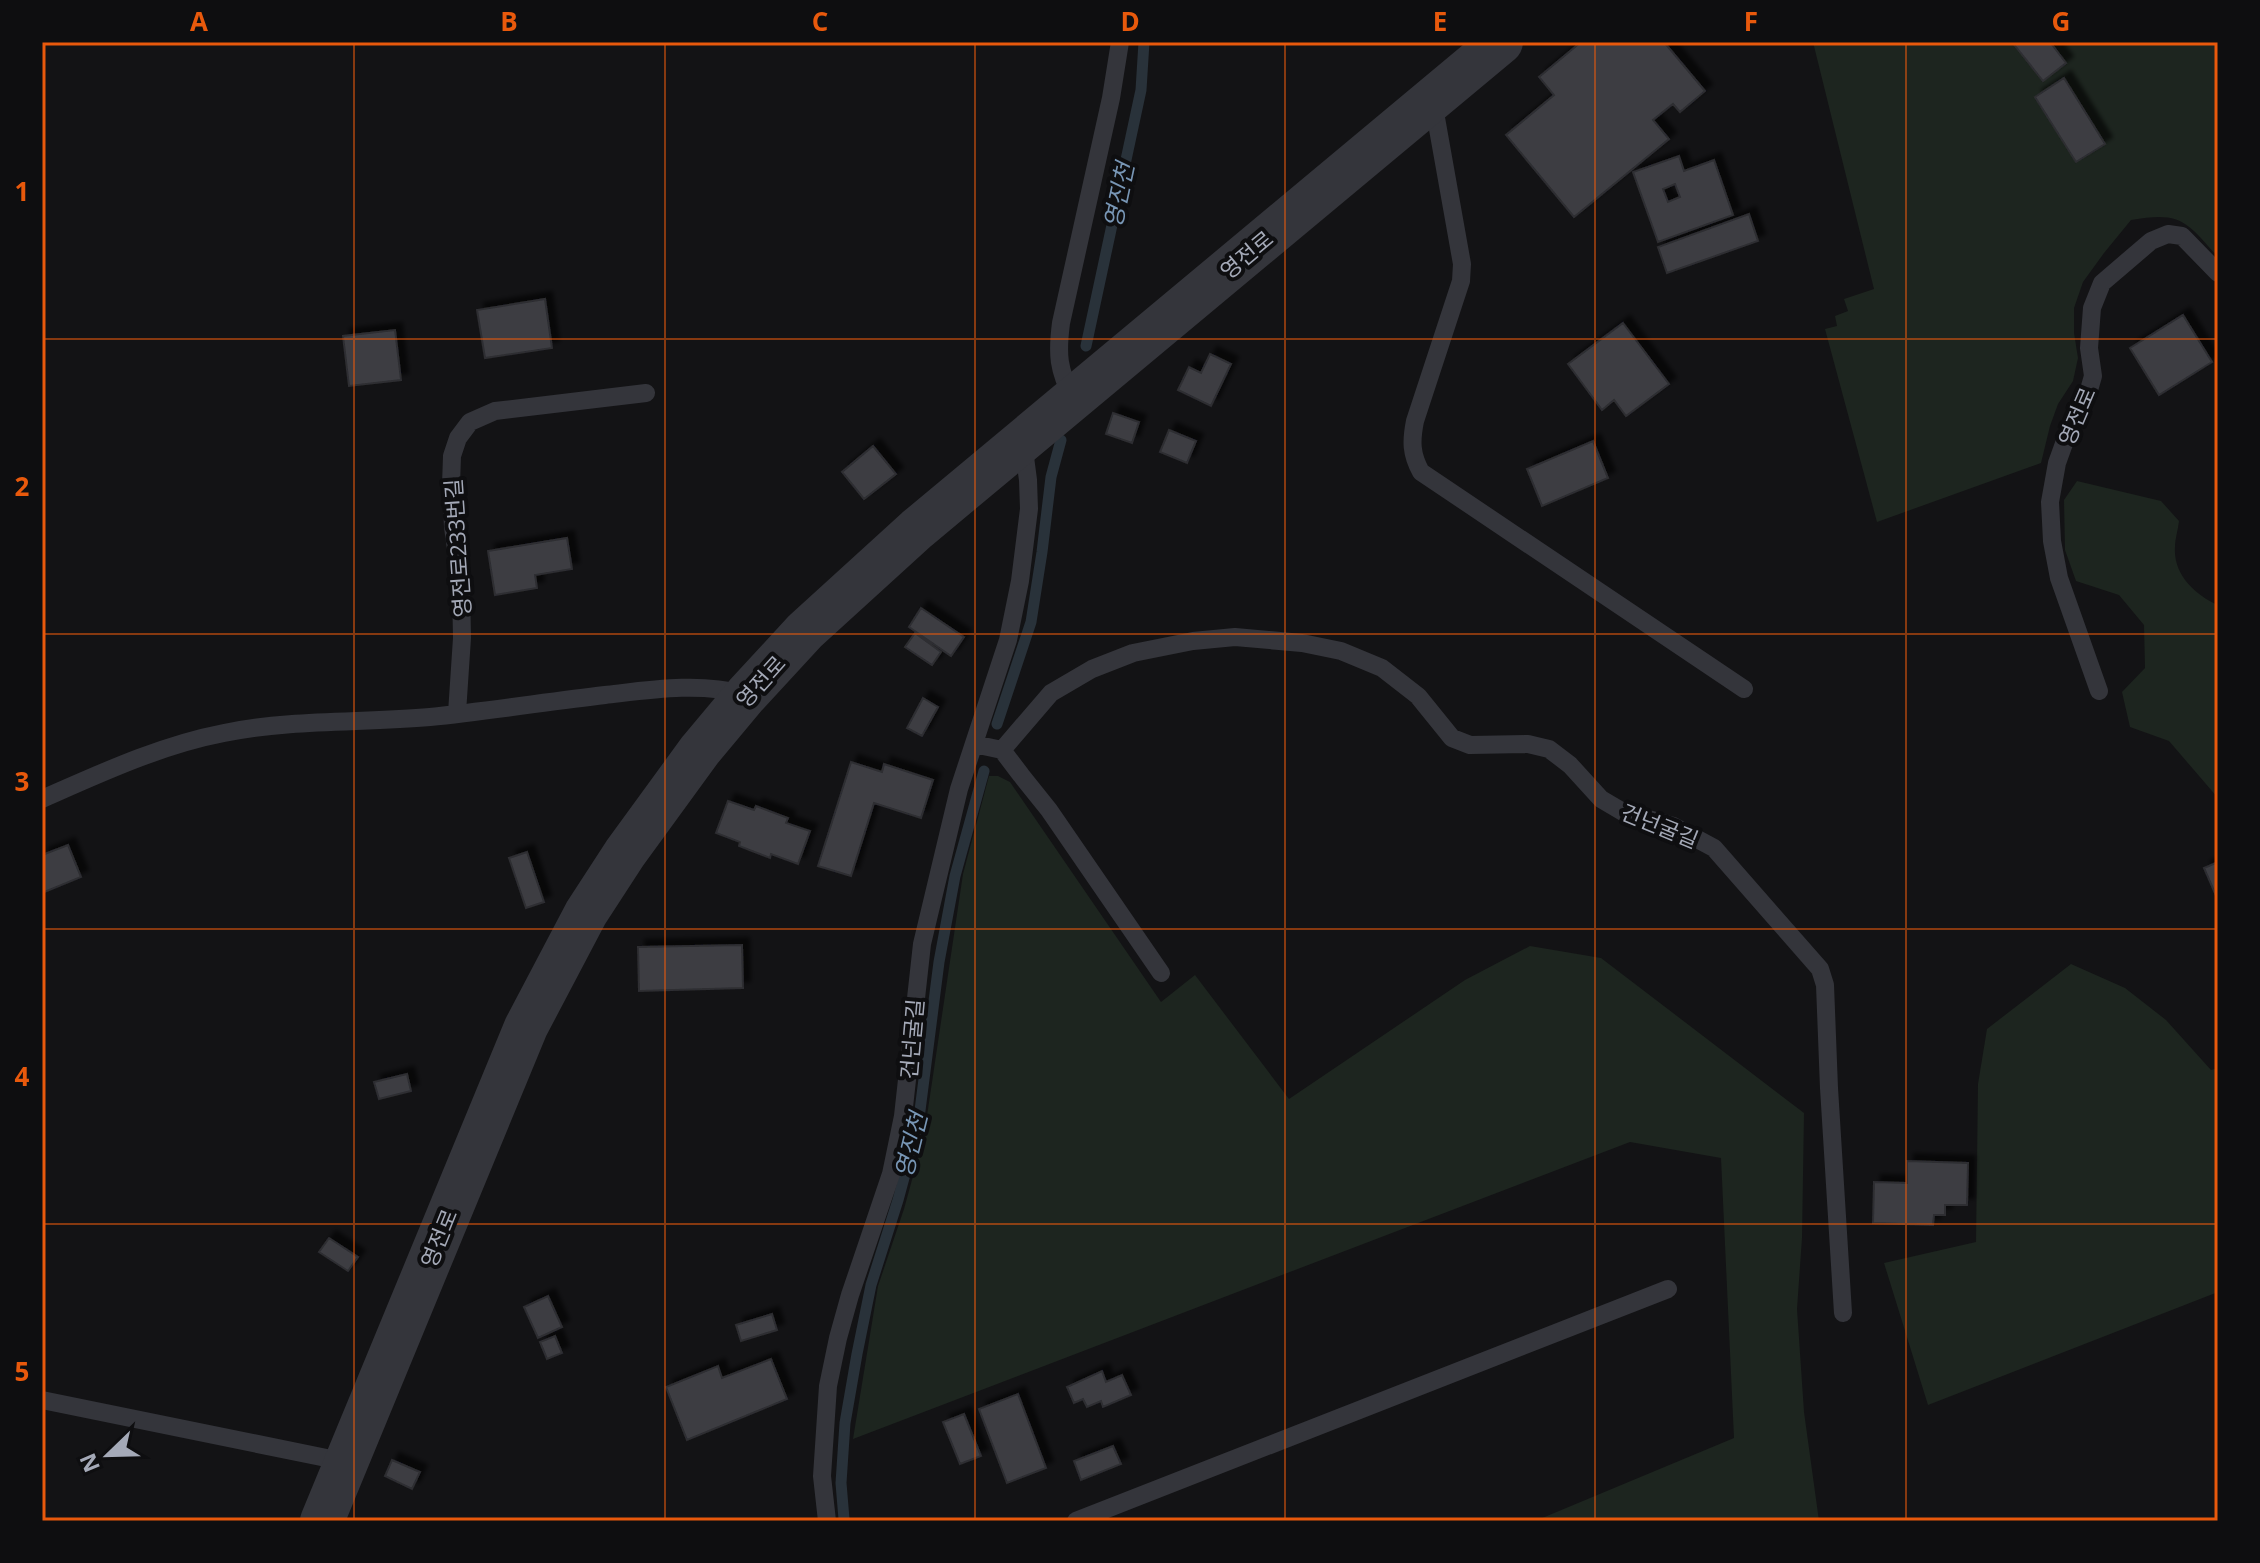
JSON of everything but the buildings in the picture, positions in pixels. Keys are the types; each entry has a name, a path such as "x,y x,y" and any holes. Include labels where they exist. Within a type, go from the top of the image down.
{"street":[{"name":"영전로","path":"322,1521 526,1027 586,913 625,853 700,750 805,631 865,575 1432,99 1486,46"}],"lane":[{"path":"1074,398 1060,367 1058,350 1120,42"},
{"path":"1432,99 1462,264 1461,281 1411,440 1413,456 1421,472 1744,689"},
{"name":"영전로","path":"2099,691 2059,578 2052,541 2050,502 2057,463 2070,427 2087,397 2093,376 2089,348 2092,308 2102,283 2151,241 2168,234 2182,236 2218,273"},
{"name":"영전로233번길","path":"457,713 462,638 461,586 451,485 452,456 458,438 470,422 495,411 646,393"},
{"name":"건넌굴길","path":"827,1521 822,1476 828,1386 850,1295 891,1174 903,1116 922,944 959,789 1008,640 1020,581 1029,509 1023,440"},
{"name":"건넌굴길","path":"1002,750 1051,693 1092,669 1133,653 1193,641 1235,637 1302,643 1341,651 1382,668 1418,696 1452,738 1470,745 1528,744 1549,749 1570,765 1601,799 1623,812 1673,826 1714,848 1820,969 1825,985 1843,1313"},
{"path":"42,799 174,746 265,726 401,719 640,691 695,688 746,695"},
{"path":"974,744 1002,750 1049,810 1161,973"},
{"path":"1076,1521 1668,1289"},
{"path":"42,1400 346,1462"}],"shaded area":[{"path":"1813,42 2218,42 2218,257 2190,227 2172,218 2131,220 2083,282 2074,308 2078,358 2073,381 2058,404 2041,463 1877,522 1825,329 1837,326 1835,316 1848,311 1844,299 1874,289"},
{"path":"2077,481 2161,501 2179,521 2175,557 2182,575 2201,596 2218,605 2218,798 2169,741 2130,727 2122,692 2145,668 2144,625 2119,595 2076,581 2065,550 2064,500"},
{"path":"989,776 998,776 1010,782 1161,1002 1195,975 1289,1099 1465,980 1530,946 1601,958 1804,1113 1802,1238 1797,1309 1804,1412 1819,1521 1535,1521 1734,1438 1721,1158 1630,1142 853,1439 878,1286 924,1136 963,874"},
{"path":"2071,964 2125,988 2166,1020 2211,1070 2218,1068 2218,1292 1928,1405 1884,1263 1976,1242 1978,1084 1987,1029"}],"waterway":[{"name":"영진천","path":"1086,346 1141,90 1144,42"},
{"name":"영진천","path":"997,724 1031,622 1051,477 1061,440"},
{"name":"영진천","path":"844,1519 841,1483 845,1423 857,1354 871,1285 918,1126 939,962 955,876 984,771"}]}
